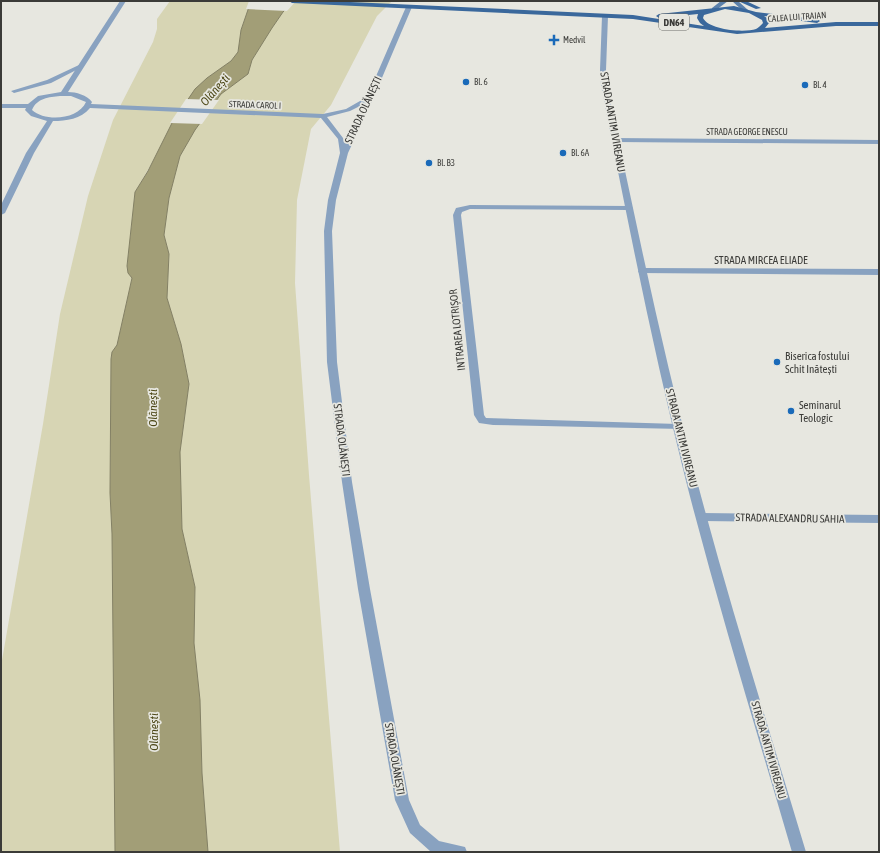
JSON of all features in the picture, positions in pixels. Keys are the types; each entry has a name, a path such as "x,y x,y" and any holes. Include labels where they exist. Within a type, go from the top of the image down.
{"main road":[{"name":"DN64","path":"292,1 634,17 706,11"},
{"path":"656,16 703,8 720,1"},
{"path":"714,9 725,1"},
{"path":"735,1 745,10"},
{"path":"741,1 774,13 803,19"},
{"name":"CALEA LUI TRAIAN","path":"706,11 724,8 745,10 754,13 836,24"},
{"path":"706,11 701,14 700,20 707,26 715,29"},
{"path":"754,13 765,19 766,23 759,29"},
{"name":"DN64","path":"634,17 715,29"},
{"name":"CALEA LUI TRAIAN","path":"715,29 737,32 759,29 836,24 879,24"}],"street":[{"path":"63,94 123,1"},
{"name":"STRADA OLĂNEȘTI","path":"409,7 370,99 344,153 332,200 328,231 332,362 347,482 402,800 415,829 434,846 460,852"},
{"name":"STRADA ANTIM IVIREANU","path":"605,16 603,70 604,85 642,271 678,427 702,517 799,852"},
{"path":"14,91 44,84 81,66"},
{"path":"1,106 29,106 38,100 63,94 72,94 86,99 89,102 85,110 75,115 51,119 35,117 28,110 29,106"},
{"name":"STRADA CAROL I","path":"88,106 323,116 348,110 370,99"},
{"path":"323,116 341,139 344,153"},
{"path":"1,213 30,153 51,119"},
{"name":"STRADA GEORGE ENESCU","path":"616,140 879,142"},
{"name":"INTRAREA LOTRIȘOR","path":"629,208 470,207 459,210 457,215 478,415 483,420 493,422 678,427"},
{"name":"STRADA MIRCEA ELIADE","path":"642,271 879,272"},
{"name":"STRADA ALEXANDRU SAHIA","path":"702,517 879,519"}],"shaded area":[{"path":"170,1 251,1 241,30 238,52 231,61 207,78 195,89 135,192 127,266 128,273 132,278 117,346 112,352 111,359 110,493 112,534 115,852 1,852 1,666 43,424 60,314 88,196 113,120 153,42 157,29 157,19"},
{"path":"294,1 392,1 377,16 331,105 311,129 297,200 295,283 340,852 208,852 202,773 200,700 194,643 195,587 182,529 180,452 189,384 181,344 167,298 169,254 164,235 169,198 180,156 195,130 221,94 248,74 252,60 272,28 283,12"}],"water":[{"name":"Olănești","path":"251,1 294,1 283,12 272,28 252,60 248,74 221,94 195,130 180,156 169,198 164,235 169,254 167,298 181,344 189,384 180,452 182,529 195,587 194,643 200,700 202,773 208,852 115,852 112,534 110,493 111,359 112,352 117,345 132,278 128,273 127,266 135,192 148,171 172,123 195,89 207,78 231,61 238,52 241,30"}],"pier":[{"path":"249,1 296,1 287,11 246,9"},
{"path":"186,99 219,100 202,124 170,123"}],"place":[{"name":"Medvil","path":"554,40"},
{"name":"Bl. 6","path":"466,82"},
{"name":"Bl. 4","path":"805,85"},
{"name":"Bl. 6A","path":"563,153"},
{"name":"Bl. B3","path":"429,163"},
{"name":"Biserica fostului Schit Inătești","path":"777,362"},
{"name":"Seminarul Teologic","path":"791,411"}]}
